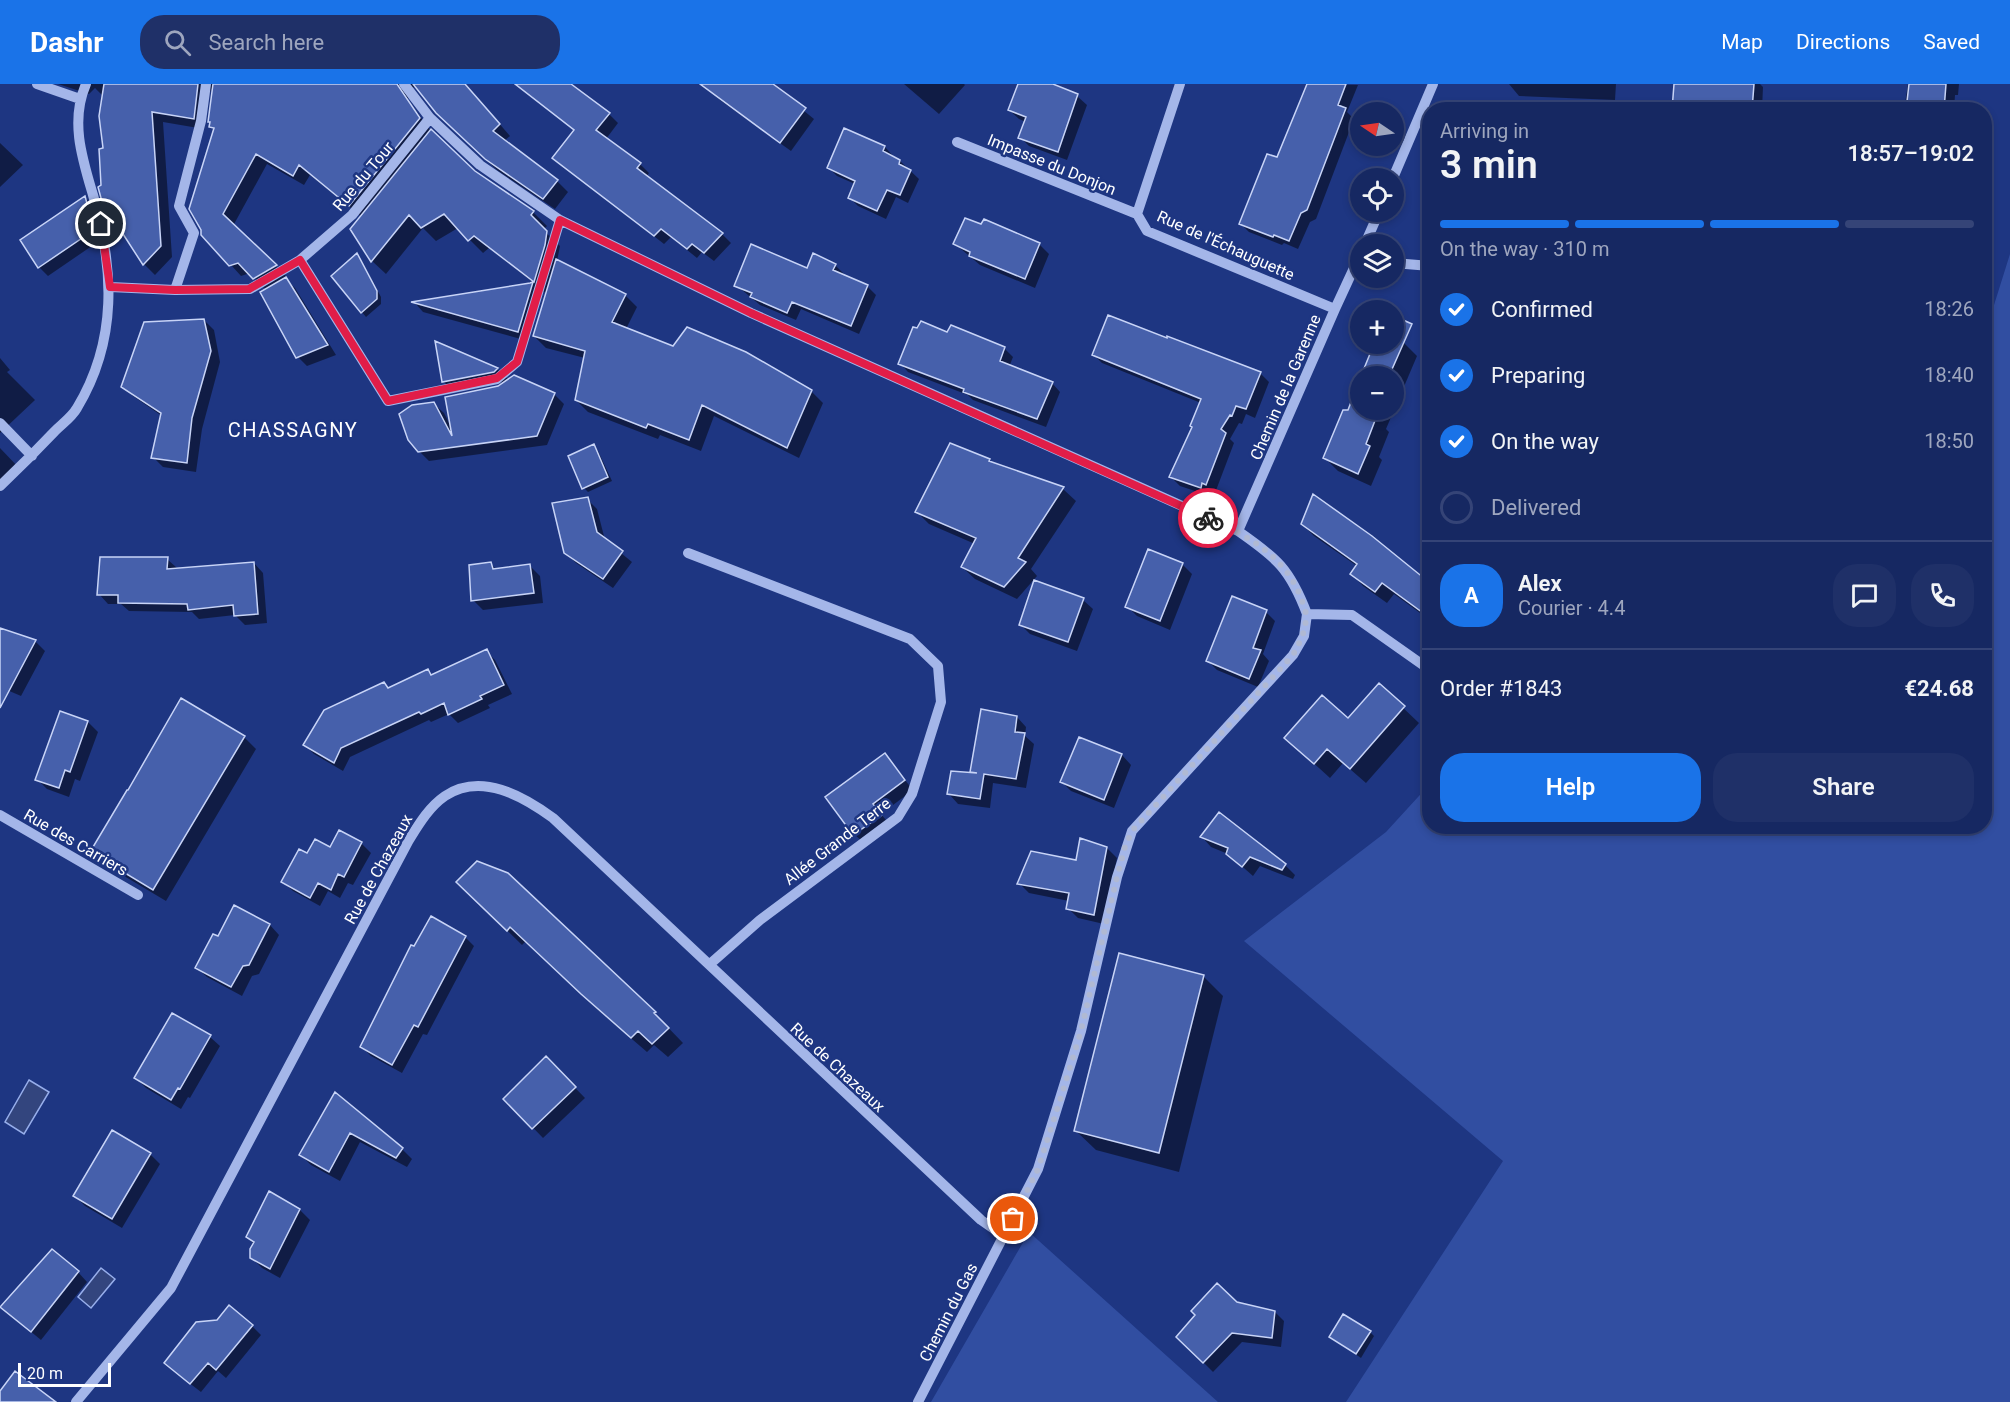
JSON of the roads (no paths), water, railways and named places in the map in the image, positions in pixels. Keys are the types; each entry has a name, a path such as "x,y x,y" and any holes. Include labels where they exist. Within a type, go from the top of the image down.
{"street":[{"path":"37,84 80,99"},
{"path":"0,486 76,410 93,375 106,335 110,287 101,224 82,158 78,127 80,99 86,84"},
{"path":"175,290 194,233 179,206 201,121 206,84"},
{"path":"404,84 430,118 480,165 560,220 751,313 1238,531 1282,566 1297,589 1306,614 1352,615 1422,663"},
{"name":"Rue de l'Échauguette","path":"1180,84 1137,214 1148,231 1335,309"},
{"path":"1426,102 1434,84"},
{"path":"1397,168 1422,112"},
{"name":"Rue du Tour","path":"110,287 175,290 249,289 300,260 352,215 430,118"},
{"name":"Impasse du Donjon","path":"957,142 1137,214"},
{"path":"300,260 388,401 497,378 517,362 560,220"},
{"path":"1404,264 1422,265"},
{"name":"Chemin de la Garenne","path":"1238,531 1350,279"},
{"path":"0,423 32,456"},
{"name":"Allée Grande Terre","path":"688,553 910,639 938,666 941,702 912,794 898,817 760,920 710,964"},
{"name":"Chemin du Gas","path":"918,1402 1038,1169 1081,1031 1117,877 1132,831 1293,655 1304,636 1306,614"},
{"name":"Rue de Chazeaux","path":"76,1402 171,1288 409,840 425,815 445,796 462,789 482,787 505,790 528,800 553,818 981,1220 1004,1236"},
{"name":"Rue des Carriers","path":"0,815 138,896"}],"district":[{"name":"CHASSAGNY","path":"293,430"}]}
